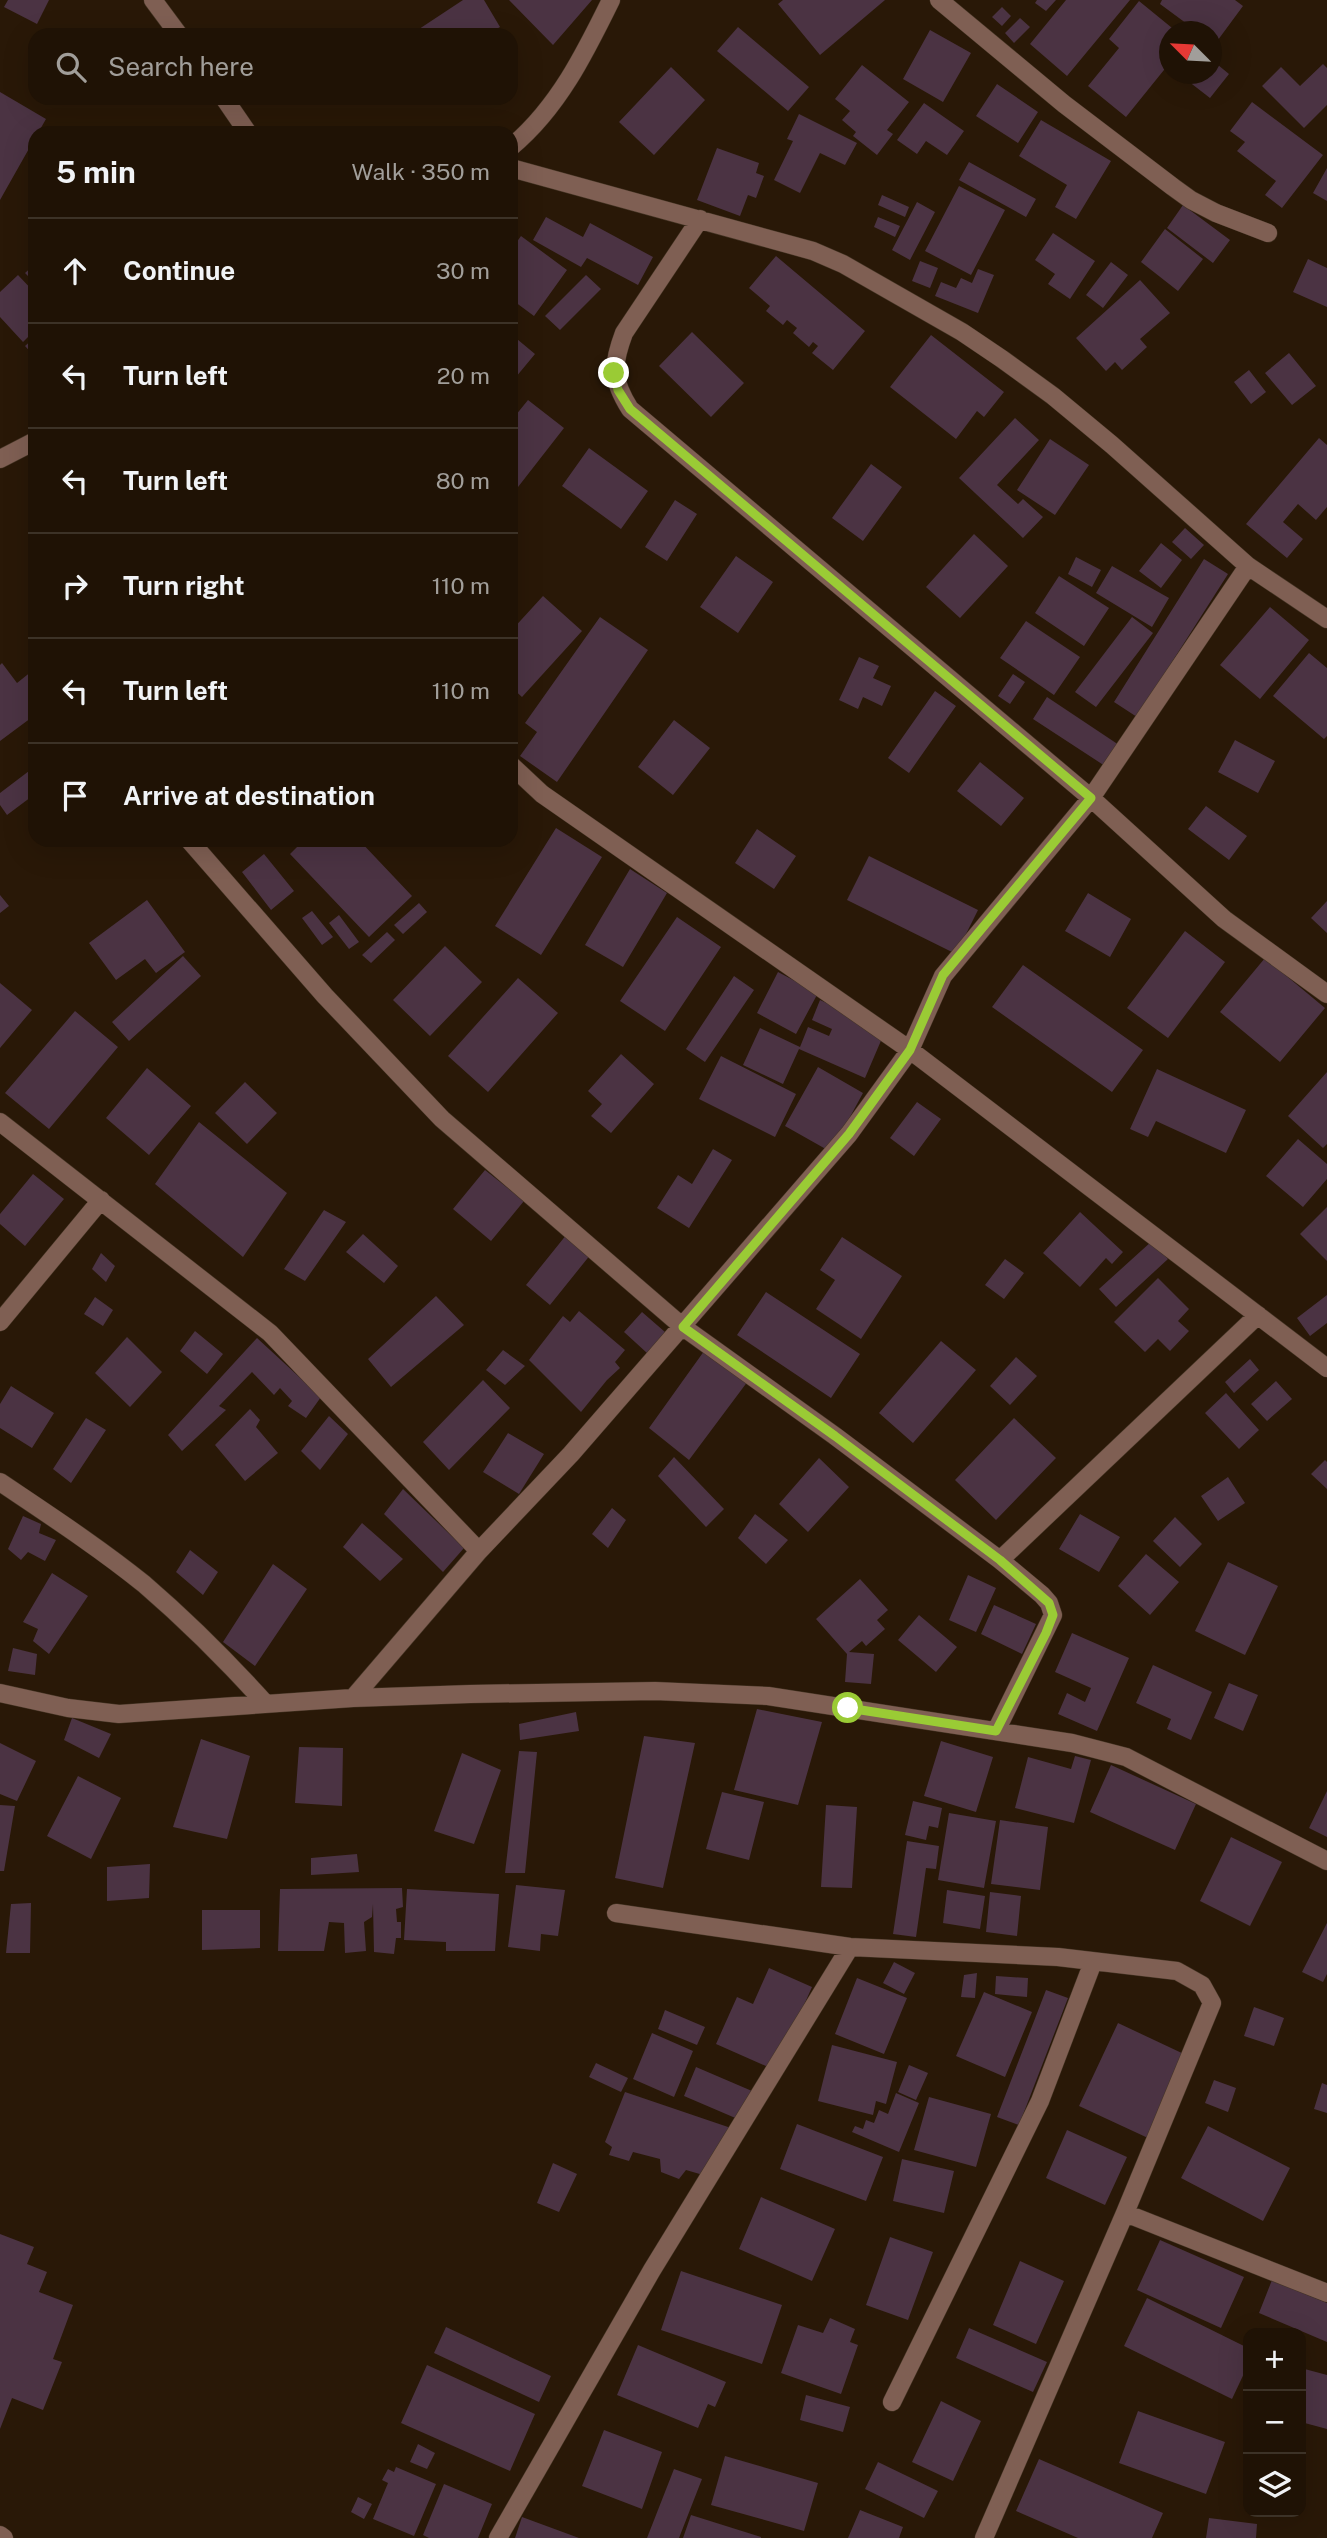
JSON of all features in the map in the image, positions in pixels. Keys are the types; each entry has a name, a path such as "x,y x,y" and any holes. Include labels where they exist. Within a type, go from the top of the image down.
{"street":[{"path":"153,0 174,28"},
{"path":"518,140 549,108 576,69 611,0"},
{"path":"939,0 1064,104 1182,194 1216,213 1268,233"},
{"path":"229,105 243,126"},
{"path":"518,170 813,251 843,264 962,332 1054,396 1248,566 1327,619"},
{"path":"700,219 624,333 617,352 614,373 618,390 630,409 1091,798 1224,919 1327,994"},
{"path":"0,460 28,445"},
{"path":"354,1698 479,1551 571,1454 849,1134 910,1050 943,975 1091,798 1248,566"},
{"path":"518,771 542,793 910,1050 1327,1368"},
{"path":"195,847 325,996 442,1119 683,1327 835,1436 1000,1560 1042,1595 1049,1603 1053,1615 996,1731"},
{"path":"0,1122 270,1333 479,1551"},
{"path":"0,1322 101,1200"},
{"path":"1000,1560 1258,1315"},
{"path":"0,1482 145,1585 266,1704"},
{"path":"0,1693 68,1708 119,1714 354,1698 523,1693 711,1692 768,1696 1072,1743 1126,1757 1327,1861"},
{"path":"617,1913 850,1947 1058,1957 1177,1971 1202,1985 1212,2003 1125,2213 984,2538"},
{"path":"498,2538 652,2270 850,1947"},
{"path":"892,2402 1040,2101 1093,1962"},
{"path":"1125,2213 1327,2293"}],"building":[{"path":"8,0 49,0 37,24 4,7"},
{"path":"463,0 484,0 500,27 498,28 421,28"},
{"path":"509,0 592,0 553,45"},
{"path":"783,0 885,0 820,55 778,4"},
{"path":"1037,0 1056,0 1046,11 1035,3"},
{"path":"1066,0 1130,0 1067,76 1030,44"},
{"path":"1162,0 1235,0 1243,6 1222,34 1222,21 1183,21 1160,4"},
{"path":"1139,1 1164,21 1159,21 1159,76 1126,117 1088,86 1119,48 1109,39"},
{"path":"1002,7 1011,16 1002,26 992,17"},
{"path":"1020,18 1030,27 1014,43 1005,33"},
{"path":"738,27 809,87 788,111 717,51"},
{"path":"930,30 971,53 943,102 903,79"},
{"path":"1323,64 1327,68 1327,105 1304,128 1262,86 1281,67 1300,86"},
{"path":"862,65 909,102 887,130 893,134 877,155 853,136 856,132 842,120 850,111 835,99"},
{"path":"671,67 705,100 654,155 619,122"},
{"path":"1222,68 1229,74 1222,83"},
{"path":"997,84 1038,112 1018,143 976,116"},
{"path":"1192,84 1221,84 1210,98"},
{"path":"0,92 46,119 42,126 28,126 28,150 0,200"},
{"path":"1252,102 1323,155 1282,208 1265,195 1276,181 1237,151 1245,142 1230,131"},
{"path":"924,103 964,131 947,155 926,141 917,154 897,140"},
{"path":"799,114 857,143 845,165 820,153 800,193 774,180 793,141 787,139"},
{"path":"1041,120 1111,161 1076,219 1055,207 1067,185 1019,156"},
{"path":"717,148 759,163 756,173 764,176 756,198 748,195 740,216 697,200"},
{"path":"969,162 1036,199 1026,217 959,180"},
{"path":"1327,168 1327,201 1313,193"},
{"path":"959,186 1005,210 971,275 925,251"},
{"path":"882,195 909,207 905,217 878,205"},
{"path":"917,202 935,212 910,260 892,250"},
{"path":"1183,205 1230,240 1213,263 1167,228"},
{"path":"546,217 583,237 590,223 653,257 638,285 587,258 581,267 533,240"},
{"path":"878,217 900,226 895,237 874,227"},
{"path":"1165,229 1203,259 1178,291 1141,262"},
{"path":"1053,233 1095,261 1070,299 1048,284 1055,274 1035,260"},
{"path":"521,236 567,270 534,316 518,304 518,240"},
{"path":"776,256 865,331 833,370 812,353 818,346 813,342 809,347 793,333 797,328 787,320 783,325 766,311 770,306 749,288"},
{"path":"1308,259 1327,268 1327,307 1293,292"},
{"path":"920,261 938,268 930,288 912,281"},
{"path":"1111,262 1128,275 1103,308 1086,295"},
{"path":"978,269 994,275 978,313 935,296 941,282 956,288 961,278 972,283"},
{"path":"18,275 28,286 28,337 23,342 0,317 0,292"},
{"path":"586,275 601,289 560,330 545,316"},
{"path":"1140,280 1170,313 1140,339 1147,347 1122,370 1115,362 1106,371 1076,338"},
{"path":"692,332 744,383 711,417 659,366"},
{"path":"931,335 1004,392 984,417 977,411 956,439 890,387"},
{"path":"518,340 535,354 518,375"},
{"path":"1289,353 1316,386 1292,405 1265,373"},
{"path":"1249,370 1266,392 1251,404 1234,382"},
{"path":"528,400 564,428 518,487 518,412"},
{"path":"1015,418 1039,440 997,485 1018,504 1023,499 1043,517 1023,538 959,478"},
{"path":"1319,438 1327,445 1327,507 1316,520 1298,504 1283,522 1303,539 1287,558 1246,524"},
{"path":"1050,439 1089,465 1055,515 1017,490"},
{"path":"589,448 648,491 621,529 562,486"},
{"path":"871,464 902,487 863,541 832,518"},
{"path":"675,500 697,514 667,561 645,547"},
{"path":"1185,528 1204,545 1191,559 1172,542"},
{"path":"974,534 1008,566 960,618 926,587"},
{"path":"1161,543 1182,560 1161,588 1139,571"},
{"path":"736,556 773,582 738,633 700,607"},
{"path":"1076,557 1101,570 1092,587 1068,574"},
{"path":"1204,559 1228,574 1137,717 1114,702"},
{"path":"1112,566 1169,598 1152,627 1096,593"},
{"path":"1059,576 1109,608 1084,646 1035,613"},
{"path":"543,596 582,631 522,697 518,693 518,623"},
{"path":"1270,607 1309,640 1260,699 1220,665"},
{"path":"600,617 648,650 557,782 520,756 537,732 525,723"},
{"path":"1132,617 1153,633 1096,707 1075,692"},
{"path":"1026,621 1080,657 1054,695 1000,658"},
{"path":"1309,653 1327,668 1327,736 1324,739 1273,696"},
{"path":"859,657 879,666 873,678 891,686 882,706 863,697 858,709 839,700"},
{"path":"2,663 17,683 28,674 28,720 0,741"},
{"path":"1013,674 1025,682 1010,704 998,696"},
{"path":"935,691 956,706 909,773 888,758"},
{"path":"1047,697 1119,745 1105,766 1033,719"},
{"path":"674,720 710,748 673,795 638,767"},
{"path":"1235,740 1275,761 1258,793 1218,772"},
{"path":"980,762 1024,798 1001,826 957,791"},
{"path":"28,772 28,799 7,815 0,805 0,793"},
{"path":"1206,806 1247,836 1229,860 1188,829"},
{"path":"556,828 602,857 541,955 495,926"},
{"path":"757,829 796,856 774,889 735,863"},
{"path":"297,847 366,847 412,896 369,937 290,854"},
{"path":"264,854 294,891 271,910 242,872"},
{"path":"869,856 978,910 956,954 847,900"},
{"path":"630,869 667,893 623,967 585,945"},
{"path":"1088,893 1131,919 1110,957 1065,931"},
{"path":"0,895 9,906 0,913"},
{"path":"147,900 185,952 156,973 145,959 116,980 89,943"},
{"path":"1327,901 1327,933 1311,918"},
{"path":"419,903 427,912 403,934 394,925"},
{"path":"312,911 333,937 322,945 302,918"},
{"path":"339,915 359,942 349,949 329,923"},
{"path":"677,917 721,947 665,1031 620,1001"},
{"path":"1185,931 1225,962 1168,1038 1127,1008"},
{"path":"387,932 395,940 371,963 362,955"},
{"path":"445,946 482,982 430,1036 393,1000"},
{"path":"183,956 201,976 129,1041 112,1022"},
{"path":"1265,958 1325,1008 1280,1062 1220,1012"},
{"path":"1023,965 1143,1050 1112,1092 992,1007"},
{"path":"778,972 818,993 796,1034 757,1013"},
{"path":"734,976 754,990 705,1062 686,1049"},
{"path":"518,978 558,1013 488,1092 448,1056"},
{"path":"0,983 32,1010 0,1048"},
{"path":"820,1000 886,1029 865,1078 799,1049 783,1084 743,1065 760,1028 800,1047 808,1027 829,1036 832,1029 812,1020"},
{"path":"75,1011 118,1047 49,1129 5,1093"},
{"path":"621,1054 654,1084 611,1133 591,1116 602,1104 588,1091"},
{"path":"721,1056 796,1094 775,1137 699,1099"},
{"path":"818,1067 863,1093 831,1152 785,1126"},
{"path":"147,1068 191,1106 149,1155 106,1118"},
{"path":"1157,1069 1246,1110 1226,1153 1156,1121 1148,1137 1130,1129"},
{"path":"1327,1072 1327,1144 1323,1148 1288,1116"},
{"path":"245,1082 277,1113 247,1144 215,1113"},
{"path":"917,1102 941,1119 914,1156 890,1138"},
{"path":"199,1122 287,1193 243,1257 155,1184"},
{"path":"1298,1139 1327,1164 1327,1179 1303,1207 1266,1176"},
{"path":"713,1149 732,1160 689,1228 657,1208 678,1175 692,1184"},
{"path":"485,1170 524,1201 491,1241 453,1209"},
{"path":"33,1174 64,1199 25,1246 0,1224 0,1214"},
{"path":"1327,1207 1327,1261 1300,1234"},
{"path":"324,1210 346,1222 305,1281 284,1269"},
{"path":"1080,1212 1123,1252 1112,1264 1106,1258 1080,1287 1043,1253"},
{"path":"363,1234 398,1266 384,1283 346,1252"},
{"path":"567,1234 591,1254 550,1305 526,1285"},
{"path":"842,1237 902,1276 861,1339 816,1309 835,1280 820,1270"},
{"path":"1152,1241 1168,1259 1116,1307 1099,1289"},
{"path":"101,1253 115,1266 106,1282 92,1269"},
{"path":"1005,1259 1024,1273 1004,1299 985,1285"},
{"path":"1158,1278 1189,1309 1178,1321 1189,1331 1170,1351 1158,1339 1145,1352 1114,1322"},
{"path":"766,1292 860,1354 831,1398 737,1335"},
{"path":"1327,1295 1327,1323 1310,1336 1297,1318"},
{"path":"436,1296 464,1325 391,1387 368,1359"},
{"path":"95,1297 113,1310 103,1326 84,1314"},
{"path":"579,1311 625,1350 615,1362 620,1368 581,1412 529,1360 563,1316 570,1322"},
{"path":"642,1312 665,1332 647,1353 624,1332"},
{"path":"195,1331 223,1354 207,1374 180,1351"},
{"path":"127,1337 162,1372 130,1407 95,1373"},
{"path":"257,1338 321,1397 306,1418 288,1406 292,1401 280,1388 274,1395 252,1372 219,1406 226,1410 182,1451 168,1435"},
{"path":"941,1341 976,1370 913,1443 879,1413"},
{"path":"707,1347 748,1381 689,1460 649,1428"},
{"path":"503,1350 525,1366 505,1385 486,1370"},
{"path":"1016,1357 1037,1376 1010,1405 990,1386"},
{"path":"1250,1359 1259,1370 1234,1393 1225,1382"},
{"path":"483,1380 510,1408 449,1470 423,1442"},
{"path":"1276,1381 1292,1399 1267,1421 1251,1404"},
{"path":"11,1386 54,1413 32,1448 0,1428 0,1404"},
{"path":"1226,1393 1259,1430 1239,1449 1205,1413"},
{"path":"250,1409 260,1420 256,1427 278,1453 245,1481 215,1445"},
{"path":"329,1416 348,1434 320,1470 301,1451"},
{"path":"86,1418 106,1430 71,1483 53,1469"},
{"path":"1014,1418 1056,1458 996,1520 955,1480"},
{"path":"508,1433 544,1454 519,1494 483,1472"},
{"path":"674,1457 724,1509 706,1527 658,1476"},
{"path":"819,1458 849,1487 808,1532 779,1504"},
{"path":"1325,1460 1327,1462 1327,1489 1311,1474"},
{"path":"1228,1477 1245,1503 1218,1521 1201,1496"},
{"path":"403,1489 464,1548 443,1572 384,1514"},
{"path":"612,1508 626,1520 608,1548 592,1534"},
{"path":"755,1514 788,1540 766,1564 738,1538"},
{"path":"1080,1514 1120,1537 1099,1572 1059,1549"},
{"path":"23,1516 41,1524 39,1533 56,1540 45,1561 28,1552 21,1560 8,1549"},
{"path":"1175,1517 1202,1544 1180,1567 1153,1541"},
{"path":"362,1523 403,1559 380,1581 343,1547"},
{"path":"190,1550 218,1572 203,1595 176,1572"},
{"path":"1146,1554 1179,1582 1150,1615 1118,1586"},
{"path":"1228,1562 1278,1586 1245,1655 1195,1631"},
{"path":"273,1564 307,1589 255,1666 223,1642"},
{"path":"52,1573 88,1596 49,1654 33,1641 38,1629 23,1622"},
{"path":"968,1575 996,1588 976,1632 949,1620"},
{"path":"860,1579 888,1610 877,1620 885,1629 866,1646 862,1641 849,1652 874,1654 871,1684 845,1682 847,1654 816,1619"},
{"path":"994,1605 1036,1624 1022,1654 981,1634"},
{"path":"919,1615 957,1647 936,1672 898,1640"},
{"path":"1072,1633 1129,1658 1097,1731 1058,1714 1067,1693 1085,1702 1091,1688 1055,1672"},
{"path":"13,1648 37,1654 35,1675 8,1671"},
{"path":"1153,1665 1212,1692 1191,1740 1167,1729 1171,1719 1136,1703"},
{"path":"1229,1683 1258,1695 1243,1731 1214,1718"},
{"path":"757,1709 822,1722 798,1805 734,1790"},
{"path":"576,1712 579,1731 520,1740 519,1724"},
{"path":"72,1718 111,1734 99,1758 64,1740"},
{"path":"644,1736 695,1743 663,1888 615,1878"},
{"path":"201,1739 250,1756 227,1839 173,1827"},
{"path":"941,1741 993,1757 976,1812 924,1796"},
{"path":"0,1743 36,1761 17,1801 0,1794"},
{"path":"299,1747 343,1748 342,1806 295,1803"},
{"path":"519,1751 537,1752 525,1873 505,1873"},
{"path":"462,1753 501,1770 474,1844 434,1831"},
{"path":"1075,1756 1091,1760 1074,1823 1015,1808 1028,1757 1071,1769"},
{"path":"1111,1765 1196,1804 1175,1850 1090,1812"},
{"path":"78,1776 121,1798 91,1859 47,1836"},
{"path":"1327,1791 1327,1837 1309,1828"},
{"path":"722,1792 764,1802 749,1860 706,1849"},
{"path":"913,1801 942,1808 938,1828 929,1826 926,1840 905,1835"},
{"path":"0,1805 15,1806 4,1871 0,1871"},
{"path":"826,1805 857,1807 852,1888 821,1887"},
{"path":"949,1813 996,1821 984,1888 938,1880"},
{"path":"1000,1820 1048,1827 1040,1890 991,1884"},
{"path":"1231,1837 1282,1862 1250,1926 1200,1901"},
{"path":"907,1841 939,1846 936,1869 926,1868 916,1937 893,1934"},
{"path":"357,1854 359,1872 311,1875 311,1858"},
{"path":"150,1864 149,1898 107,1901 107,1867"},
{"path":"516,1885 565,1890 558,1936 541,1934 540,1951 508,1947"},
{"path":"402,1888 403,1907 396,1909 397,1922 401,1922 401,1938 396,1938 394,1954 374,1952 373,1904 372,1917 364,1922 366,1951 345,1953 344,1923 329,1922 324,1951 278,1951 280,1889"},
{"path":"407,1889 499,1894 495,1951 446,1951 446,1942 404,1940"},
{"path":"947,1890 985,1896 980,1929 943,1923"},
{"path":"990,1892 1021,1896 1017,1936 986,1932"},
{"path":"31,1903 30,1953 6,1953 11,1904"},
{"path":"202,1910 260,1910 260,1948 202,1950"},
{"path":"1327,1923 1327,1974 1323,1982 1302,1972"},
{"path":"894,1962 915,1973 904,1994 883,1983"},
{"path":"769,1968 812,1987 775,2070 716,2044 737,1997 753,2004"},
{"path":"977,1973 975,1998 961,1997 964,1975"},
{"path":"996,1976 1028,1978 1027,1997 995,1994"},
{"path":"857,1978 907,1998 884,2054 835,2034"},
{"path":"1046,1990 1068,1998 1019,2125 997,2117"},
{"path":"984,1992 1032,2012 1005,2077 956,2056"},
{"path":"1254,2007 1284,2018 1274,2046 1244,2036"},
{"path":"665,2010 705,2027 697,2045 658,2029"},
{"path":"1118,2023 1186,2055 1148,2138 1079,2106"},
{"path":"652,2033 693,2051 674,2097 633,2079"},
{"path":"832,2045 897,2062 886,2104 876,2101 873,2115 818,2101"},
{"path":"596,2063 628,2078 621,2092 589,2077"},
{"path":"909,2065 928,2073 916,2100 898,2092"},
{"path":"696,2067 759,2094 747,2123 684,2096"},
{"path":"1214,2080 1236,2088 1228,2112 1205,2103"},
{"path":"1322,2083 1327,2085 1327,2113 1314,2109"},
{"path":"625,2092 731,2128 710,2177 686,2170 679,2179 661,2172 660,2159 633,2152 629,2161 609,2155 612,2147 605,2142"},
{"path":"896,2093 919,2103 899,2152 852,2132 855,2126 863,2129 866,2120 874,2123 879,2110 888,2114"},
{"path":"929,2097 991,2114 976,2167 914,2150"},
{"path":"797,2124 883,2157 866,2201 780,2169"},
{"path":"1208,2126 1290,2168 1263,2221 1181,2178"},
{"path":"1067,2130 1127,2157 1105,2205 1046,2178"},
{"path":"902,2159 954,2171 944,2213 893,2201"},
{"path":"553,2163 577,2174 559,2212 537,2203"},
{"path":"761,2197 835,2229 812,2281 739,2249"},
{"path":"0,2234 34,2247 27,2264 47,2272 39,2292 73,2305 53,2359 62,2362 43,2410 12,2398 0,2429"},
{"path":"890,2237 933,2252 908,2320 866,2305"},
{"path":"1160,2240 1244,2277 1221,2328 1137,2290"},
{"path":"1020,2261 1064,2281 1036,2344 993,2325"},
{"path":"681,2271 782,2305 762,2364 661,2330"},
{"path":"1272,2280 1327,2303 1327,2342 1306,2333 1306,2328 1294,2328 1259,2313"},
{"path":"1147,2298 1243,2346 1243,2376 1232,2399 1124,2346"},
{"path":"830,2318 855,2329 850,2342 858,2345 841,2394 781,2373 798,2325 823,2333"},
{"path":"446,2327 551,2376 539,2402 434,2353"},
{"path":"969,2328 1047,2362 1033,2392 956,2358"},
{"path":"638,2345 726,2382 715,2407 708,2404 698,2428 617,2395"},
{"path":"427,2365 535,2414 510,2471 401,2423"},
{"path":"1306,2369 1327,2375 1327,2429 1306,2423"},
{"path":"806,2395 850,2407 843,2432 800,2420"},
{"path":"941,2401 981,2421 953,2481 912,2462"},
{"path":"1138,2411 1225,2442 1206,2494 1119,2463"},
{"path":"604,2430 662,2452 642,2509 582,2486"},
{"path":"418,2444 435,2453 427,2469 410,2462"},
{"path":"725,2456 818,2483 804,2531 711,2505"},
{"path":"1039,2459 1163,2513 1152,2538 1078,2538 1016,2511"},
{"path":"878,2462 938,2491 924,2518 865,2489"},
{"path":"396,2467 436,2484 414,2536 373,2519 388,2483 382,2480 388,2469 394,2472"},
{"path":"674,2469 702,2479 679,2538 647,2538"},
{"path":"444,2484 492,2504 478,2538 429,2538 423,2535"},
{"path":"358,2497 372,2504 364,2519 351,2512"},
{"path":"860,2510 903,2527 899,2538 848,2538"},
{"path":"691,2515 761,2537 761,2538 683,2538"},
{"path":"522,2517 579,2538 515,2538"},
{"path":"1209,2518 1257,2524 1256,2538 1206,2538"}],"route":[{"path":"614,373 618,390 630,409 1091,798 943,975 910,1050 849,1134 683,1327 835,1436 1000,1560 1049,1603 1053,1615 1046,1633 996,1731 848,1708"}]}
